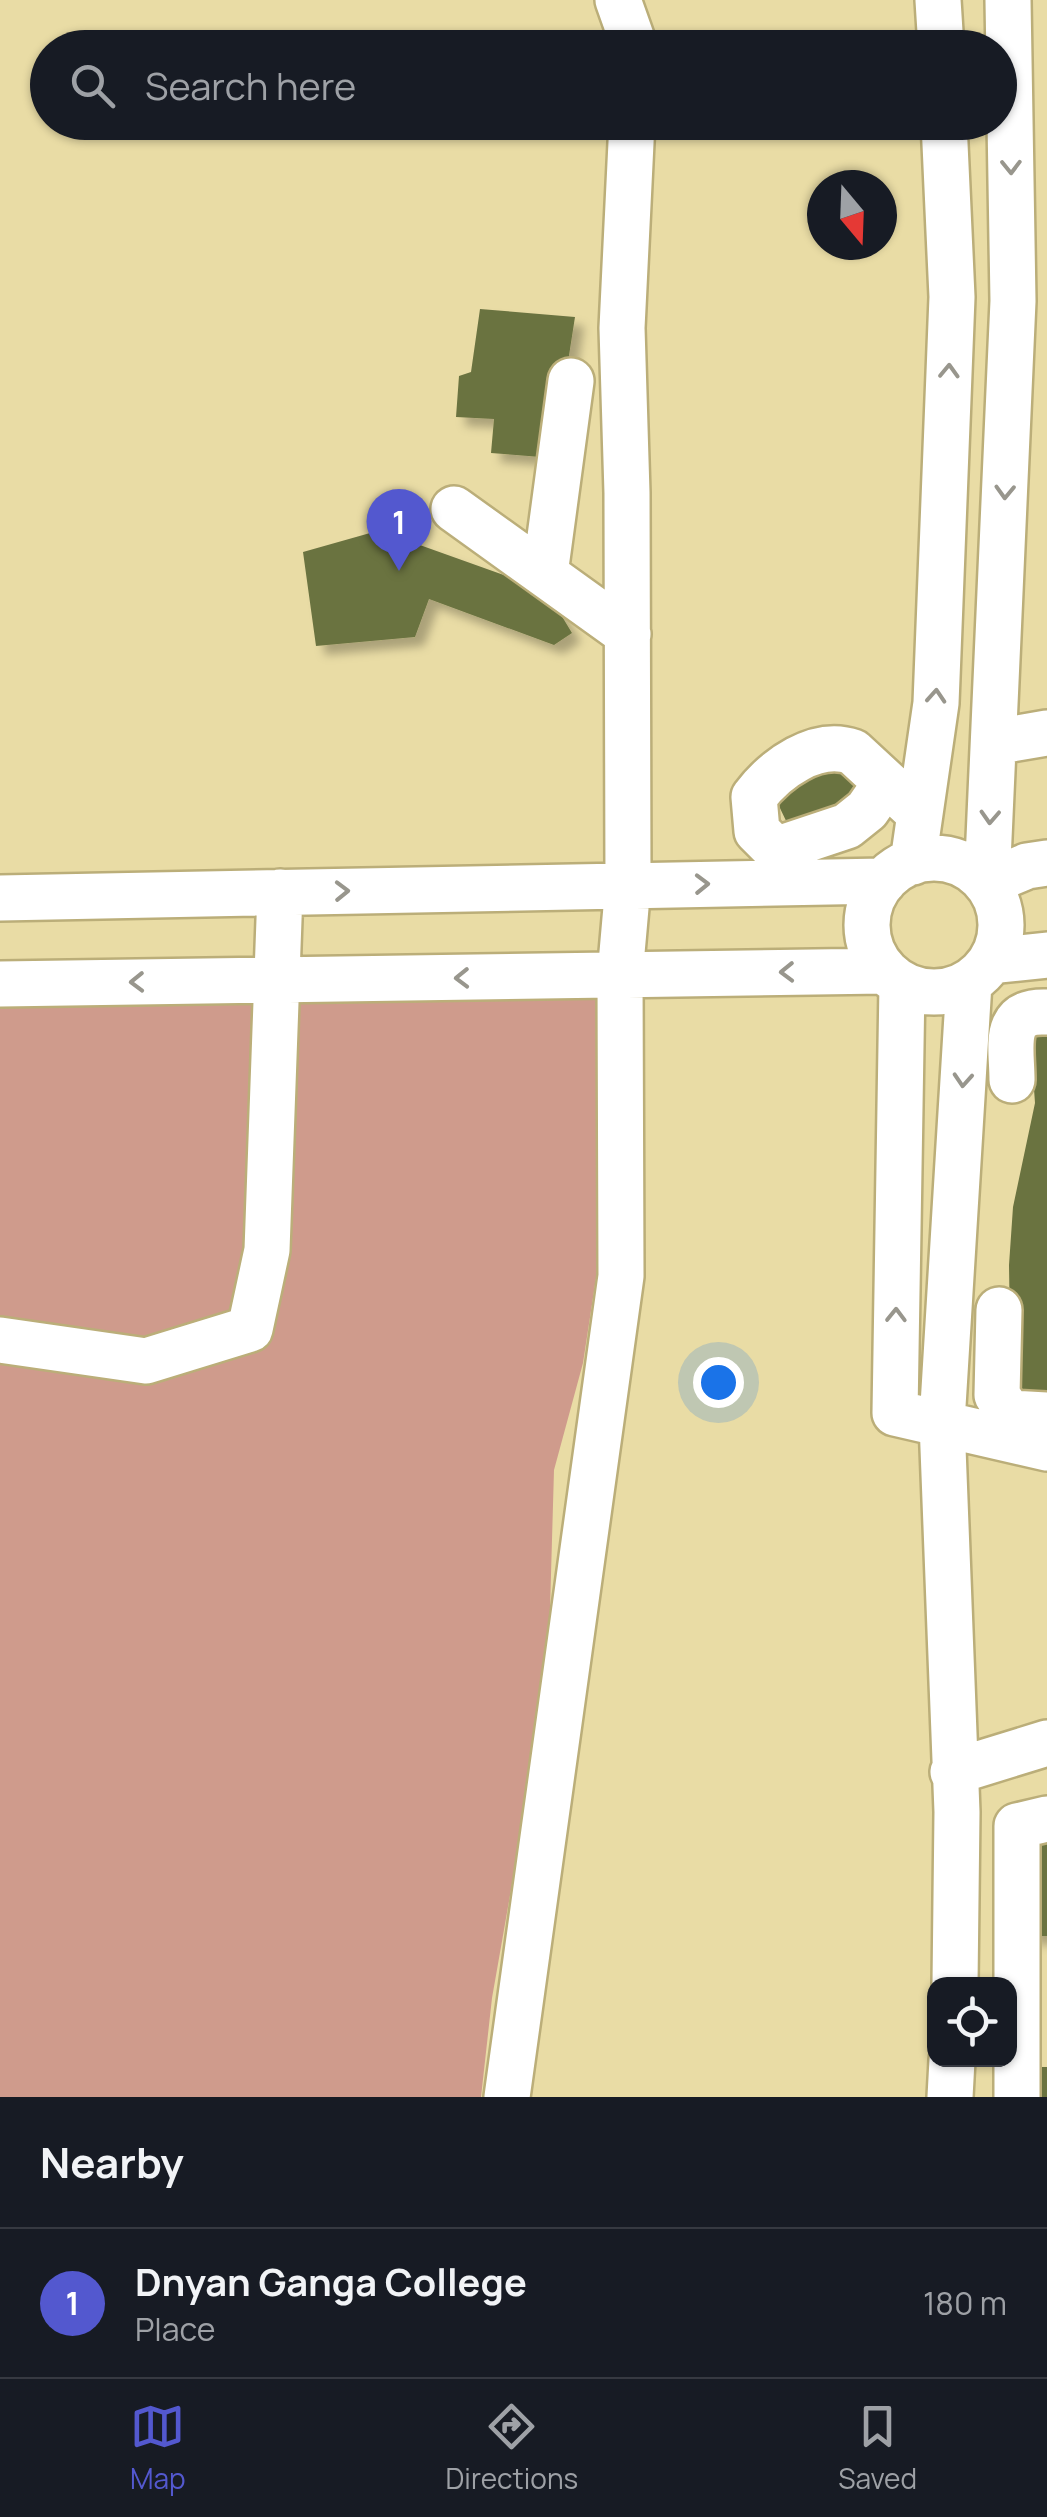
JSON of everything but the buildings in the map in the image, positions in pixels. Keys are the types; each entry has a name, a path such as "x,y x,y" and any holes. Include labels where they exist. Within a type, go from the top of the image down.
{"street":[{"path":"618,0 629,30"},
{"path":"938,0 939,30"},
{"path":"1008,0 1008,30"},
{"path":"506,2097 621,1276 620,976 628,885 622,328 631,140"},
{"path":"945,140 952,296 936,703 920,814 898,871 873,897 867,916 868,936 874,954 893,977 924,992 947,992 987,956 1047,926"},
{"path":"986,883 994,742 1027,421 1012,260 1010,140"},
{"path":"950,261 1012,260"},
{"path":"545,574 571,381"},
{"path":"454,509 628,634"},
{"path":"994,742 1047,733"},
{"path":"885,784 920,814"},
{"path":"0,898 628,885 898,871 933,858 972,869 986,883 998,902 987,956 942,1422 955,1812 954,1977"},
{"path":"986,883 1026,866 1047,863"},
{"path":"0,1340 146,1361 250,1330 267,1250 280,892"},
{"path":"987,956 1047,955"},
{"path":"0,984 620,976 893,977"},
{"path":"893,977 894,1413 1047,1448"},
{"path":"1012,1080 1011,1030 1017,1018 1032,1011 1047,1012"},
{"path":"999,1310 997,1396 1009,1412 1047,1414"},
{"path":"955,1812 1047,1744"},
{"path":"955,1812 1047,1790"},
{"path":"955,1812 1032,1834 1032,1953 1017,2097"},
{"path":"950,2097 952,2067"}],"shaded area":[{"path":"602,992 600,1252 583,1363 554,1470 548,1679 492,1998 481,2097 0,2097 0,1004"}],"place":[{"name":"Dnyan Ganga College","path":"399,571"}]}
